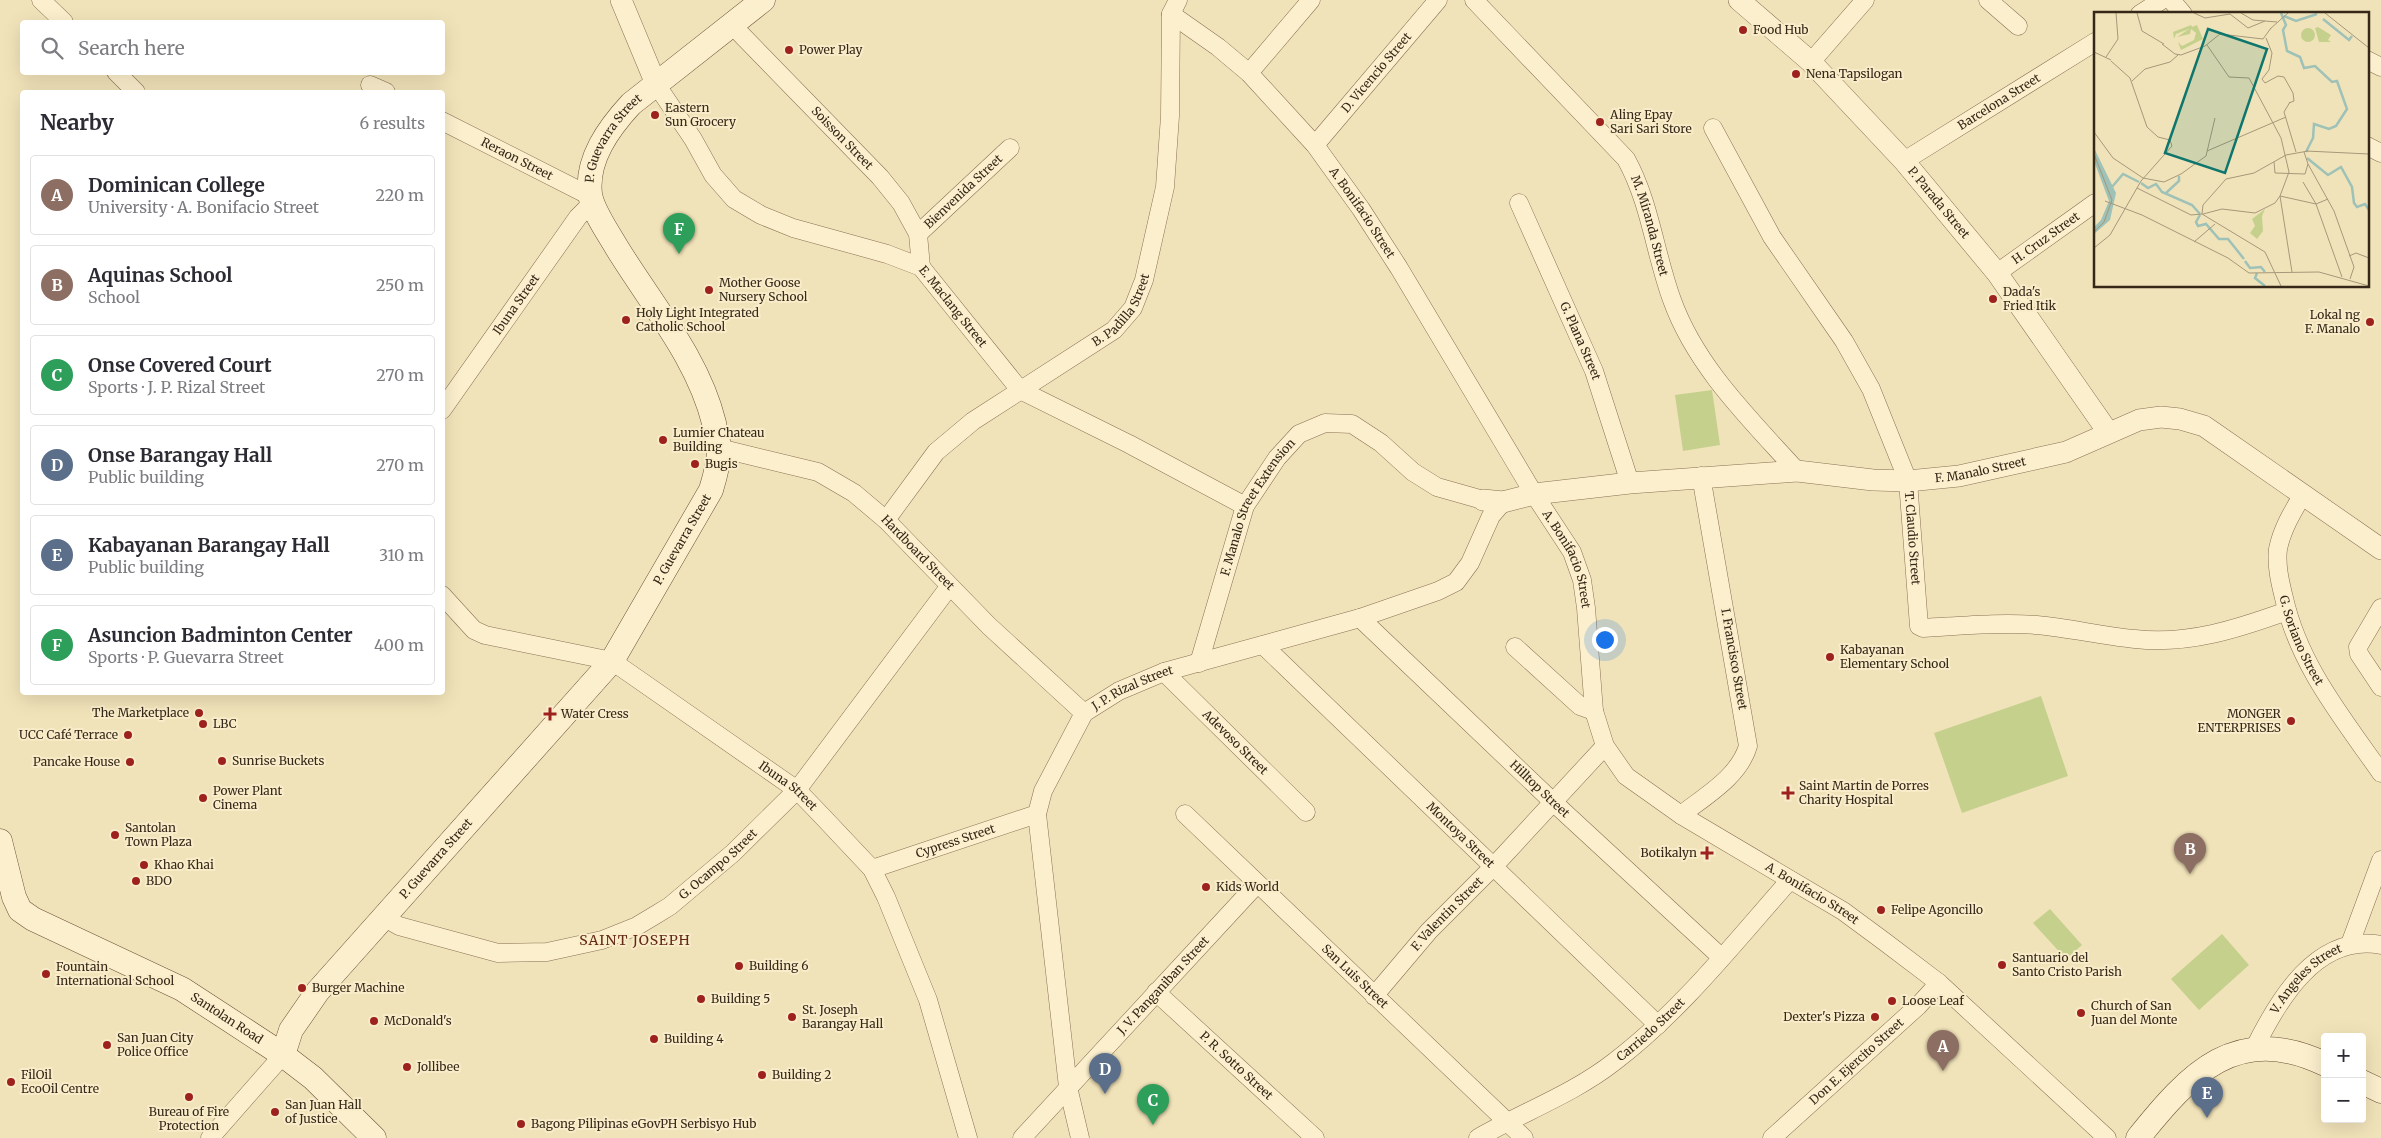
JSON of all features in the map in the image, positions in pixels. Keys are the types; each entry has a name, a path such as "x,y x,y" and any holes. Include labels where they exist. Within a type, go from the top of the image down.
{"main road":[{"name":"P. Guevarra Street","path":"283,1055 287,1038 299,1016 318,991 612,661 711,490 717,470 719,448 709,402 688,357 605,229 592,199 592,165 604,139 616,120 631,104 763,0"},
{"name":"Santolan Road","path":"0,841 14,896 20,910 41,923 182,989 283,1055 313,1078 374,1138"},
{"path":"2138,1138 2178,1092 2202,1070 2226,1055 2254,1049 2279,1049 2310,1057 2321,1062"},
{"path":"2366,1084 2381,1091"}],"street":[{"path":"41,0 62,20"},
{"path":"621,0 656,84"},
{"path":"1249,73 1311,0"},
{"name":"D. Vicencio Street","path":"1315,145 1438,0"},
{"name":"M. Miranda Street","path":"1474,0 1626,159 1638,186 1672,300 1688,340 1714,375 1797,470"},
{"name":"P. Parada Street","path":"1739,0 1811,62 1904,161 1996,273 2108,432"},
{"path":"1811,62 1865,0"},
{"path":"1988,0 2018,26"},
{"path":"2143,12 2162,0"},
{"path":"2171,0 2181,12"},
{"name":"A. Bonifacio Street","path":"1174,7 1249,73 1315,145 1361,208 1399,268 1534,494 1572,552 1582,580 1586,608 1594,711 1605,746 1626,776 1681,815 1843,911 1939,983 2107,1138"},
{"name":"B. Padilla Street","path":"886,520 936,452 973,421 1114,330 1132,308 1144,280 1164,187 1170,116 1174,7"},
{"name":"Soisson Street","path":"732,24 880,177 901,203 918,234 921,268"},
{"name":"Barcelona Street","path":"1904,161 2094,43"},
{"path":"2368,60 2381,67"},
{"path":"119,75 134,90"},
{"path":"370,84 382,90"},
{"name":"E. Maclang Street","path":"656,84 693,139 713,176 734,199 762,215 793,228 887,254 921,268 1020,390 1129,444 1245,506"},
{"name":"Reraon Street","path":"445,123 592,199"},
{"name":"T. Claudio Street","path":"1713,128 1772,237 1844,341 1871,389 1908,481 1917,623 1923,628 2036,625 2136,640 2170,640 2204,637 2237,629 2286,611"},
{"path":"2368,146 2381,153"},
{"name":"Bienvenida Street","path":"918,234 1010,148"},
{"name":"Ibuna Street","path":"445,406 592,199"},
{"name":"G. Plana Street","path":"1519,203 1594,371 1630,483"},
{"name":"H. Cruz Street","path":"1996,273 2094,204"},
{"name":"F. Manalo Street","path":"1534,494 1701,476 1797,470 1873,480 1908,481 1959,476 2047,458 2066,452 2139,420 2161,417 2180,419 2204,426 2381,549"},
{"name":"F. Manalo Street Extension","path":"1199,663 1245,506 1277,458 1299,434 1325,423 1352,424 1381,443 1413,472 1437,487 1493,501"},
{"name":"Hardboard Street","path":"719,448 818,472 854,493 886,520 949,586 1084,713"},
{"name":"I. Francisco Street","path":"1681,815 1736,771 1744,759 1748,746 1701,476"},
{"path":"1493,501 1534,494"},
{"name":"G. Soriano Street","path":"2303,494 2286,524 2278,550 2279,578 2286,611 2303,656 2317,681 2381,773"},
{"name":"J. P. Rizal Street","path":"1080,1138 1068,1087 1037,814 1043,791 1084,713 1119,691 1164,672 1360,618 1438,591 1456,582 1470,563 1491,516 1493,501"},
{"name":"G. Ocampo Street","path":"385,918 399,926 498,953 548,952 602,940 637,926 670,906 759,829 797,790 949,586"},
{"name":"Ibuna Street","path":"445,598 474,630 485,635 612,661 797,790 872,869 886,897 928,1000 968,1138"},
{"path":"2381,608 2358,647 2359,654 2381,687"},
{"name":"Hilltop Street","path":"1360,618 1552,802 1721,957"},
{"name":"Montoya Street","path":"1263,645 1658,1025"},
{"path":"1515,647 1580,706 1594,711"},
{"name":"Adevoso Street","path":"1164,672 1306,812"},
{"name":"F. Valentin Street","path":"1374,996 1429,931 1494,866 1605,746"},
{"name":"Cypress Street","path":"872,869 1037,814"},
{"name":"San Luis Street","path":"1185,814 1524,1138"},
{"path":"2350,944 2381,860"},
{"name":"Carriedo Street","path":"1478,1138 1580,1084 1613,1063 1658,1025 1790,880"},
{"name":"J. V. Panganiban Street","path":"1068,1087 1257,884"},
{"name":"V. Angeles Street","path":"2254,1049 2274,1011 2306,970 2322,957 2350,944 2381,945"},
{"name":"Don E. Ejercito Street","path":"1772,1138 1918,1006 1939,983"},
{"name":"P. R. Sotto Street","path":"1156,992 1315,1138"},
{"path":"210,1138 283,1055"},
{"path":"1022,1138 1068,1087"}],"green space":[{"path":"1712,390 1720,445 1683,451 1675,395"},
{"path":"2041,696 2068,776 1962,813 1934,733"},
{"path":"2050,909 2082,945 2066,959 2033,923"},
{"path":"2222,934 2249,965 2199,1010 2171,979"}],"place":[{"name":"Food Hub","path":"1743,30"},
{"name":"Power Play","path":"789,50"},
{"name":"Nena Tapsilogan","path":"1796,74"},
{"name":"Eastern Sun Grocery","path":"655,115"},
{"name":"Aling Epay Sari Sari Store","path":"1600,122"},
{"name":"Asuncion Badminton Center","path":"679,254"},
{"name":"Mother Goose Nursery School","path":"709,290"},
{"name":"Dada's Fried Itik","path":"1993,299"},
{"name":"Holy Light Integrated Catholic School","path":"626,320"},
{"name":"Lokal ng F. Manalo","path":"2370,322"},
{"name":"Lumier Chateau Building","path":"663,440"},
{"name":"Bugis","path":"695,464"},
{"name":"Kabayanan Elementary School","path":"1830,657"},
{"name":"The Marketplace","path":"199,713"},
{"name":"Water Cress","path":"550,714"},
{"name":"MONGER ENTERPRISES","path":"2291,721"},
{"name":"LBC","path":"203,724"},
{"name":"UCC Café Terrace","path":"128,735"},
{"name":"Sunrise Buckets","path":"222,761"},
{"name":"Pancake House","path":"130,762"},
{"name":"Saint Martin de Porres Charity Hospital","path":"1788,793"},
{"name":"Power Plant Cinema","path":"203,798"},
{"name":"Santolan Town Plaza","path":"115,835"},
{"name":"Botikalyn","path":"1707,853"},
{"name":"Khao Khai","path":"144,865"},
{"name":"Aquinas School","path":"2190,874"},
{"name":"BDO","path":"136,881"},
{"name":"Kids World","path":"1206,887"},
{"name":"Felipe Agoncillo","path":"1881,910"},
{"name":"Santuario del Santo Cristo Parish","path":"2002,965"},
{"name":"Building 6","path":"739,966"},
{"name":"Fountain International School","path":"46,974"},
{"name":"Burger Machine","path":"302,988"},
{"name":"Building 5","path":"701,999"},
{"name":"Loose Leaf","path":"1892,1001"},
{"name":"Church of San Juan del Monte","path":"2081,1013"},
{"name":"St. Joseph Barangay Hall","path":"792,1017"},
{"name":"Dexter's Pizza","path":"1875,1017"},
{"name":"McDonald's","path":"374,1021"},
{"name":"Building 4","path":"654,1039"},
{"name":"San Juan City Police Office","path":"107,1045"},
{"name":"Jollibee","path":"407,1067"},
{"name":"Dominican College","path":"1943,1071"},
{"name":"Building 2","path":"762,1075"},
{"name":"FilOil EcoOil Centre","path":"11,1082"},
{"name":"Onse Barangay Hall","path":"1105,1094"},
{"name":"Bureau of Fire Protection","path":"189,1097"},
{"name":"San Juan Hall of Justice","path":"275,1112"},
{"name":"Kabayanan Barangay Hall","path":"2207,1118"},
{"name":"Bagong Pilipinas eGovPH Serbisyo Hub","path":"521,1124"},
{"name":"Onse Covered Court","path":"1153,1125"}],"district":[{"name":"SAINT JOSEPH","path":"635,940"}]}
